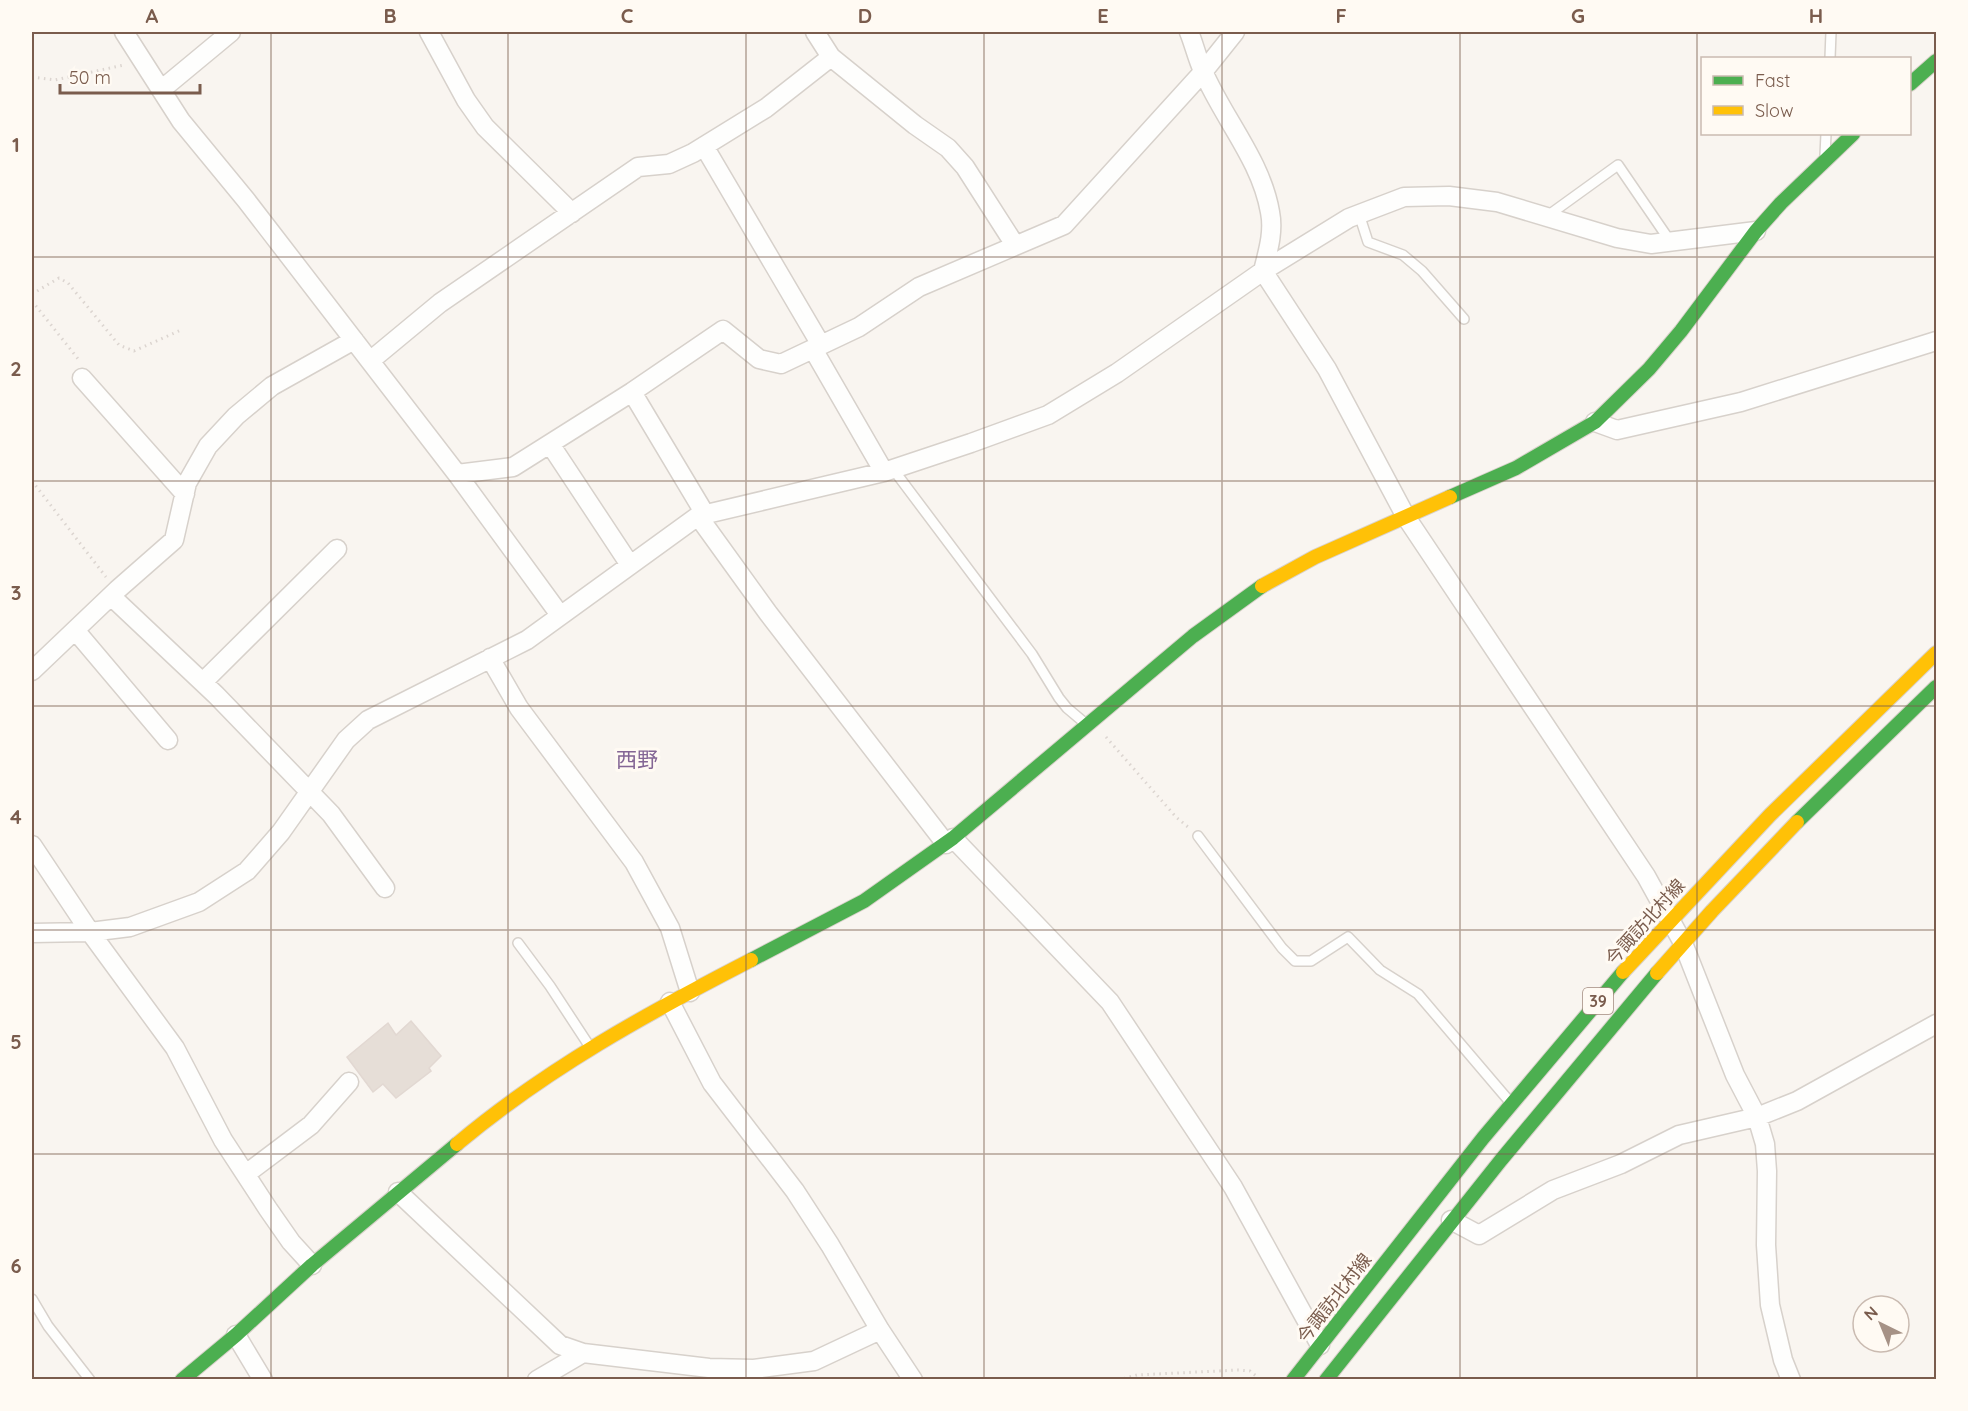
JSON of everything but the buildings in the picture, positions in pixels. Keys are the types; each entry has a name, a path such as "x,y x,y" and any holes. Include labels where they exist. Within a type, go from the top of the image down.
{"street":[{"path":"124,32 181,121 246,200 457,474 560,615"},
{"path":"161,90 231,32"},
{"path":"429,32 466,100 485,127 572,213"},
{"path":"815,32 831,57 915,125 948,148 966,167 1015,246"},
{"path":"1189,32 1203,72 1264,188 1271,213 1271,243 1263,271 1327,369 1406,517 1646,876 1683,943 1735,1075 1757,1117 1765,1144 1766,1245 1770,1305 1783,1359 1791,1380"},
{"path":"457,474 513,468 632,392 723,330 759,359 781,364 859,327 919,287 1064,225 1203,72 1235,32"},
{"path":"370,361 440,303 638,167 669,164 704,146 766,108 831,57"},
{"path":"1911,83 1936,61"},
{"path":"182,1380 236,1335 312,1265 488,1118 590,1048 670,1002 864,901 950,841 1193,636 1253,591 1315,557 1516,468 1595,422 1649,369 1681,331 1756,231 1781,203 1852,135"},
{"path":"704,146 888,470"},
{"path":"32,933 90,932 130,927 199,902 247,871 281,832 346,740 368,720 527,640 702,515 888,470 1048,415 1117,373 1263,271 1349,218 1404,197 1449,196 1497,202 1617,238 1651,244 1756,231"},
{"path":"32,671 174,540 187,483 208,446 236,416 272,386 354,340"},
{"path":"1595,422 1617,430 1741,402 1936,341"},
{"path":"82,378 184,494"},
{"path":"632,392 702,515 768,613 950,841 1110,1002 1233,1186 1320,1345"},
{"path":"550,444 630,565"},
{"path":"203,682 337,549"},
{"path":"114,593 331,814 385,888"},
{"path":"75,630 168,740"},
{"name":"今諏訪北村線","path":"1293,1380 1511,1103 1670,920 1822,762 1936,653"},
{"path":"490,658 519,708 634,862 670,928 690,992"},
{"name":"39","path":"1326,1380 1546,1103 1683,943 1846,772 1933,696"},
{"path":"32,845 90,932 175,1048 224,1140 291,1242 312,1265"},
{"path":"670,1002 712,1083 795,1191 913,1380"},
{"path":"1451,1220 1479,1235 1553,1190 1621,1164 1679,1135 1757,1117 1797,1101 1936,1024"},
{"path":"246,1174 311,1125 349,1082"},
{"path":"398,1192 560,1345 583,1353 709,1368 754,1369 814,1361 880,1330"},
{"path":"236,1335 263,1380"},
{"path":"537,1380 583,1353"}],"lane":[{"path":"1830,57 1831,32"},
{"path":"1825,161 1826,135"},
{"path":"1546,217 1618,165 1671,242"},
{"path":"1359,214 1368,242 1403,255 1422,271 1464,319"},
{"path":"888,470 1032,654 1059,698 1067,708 1089,722"},
{"path":"1198,836 1295,962 1311,961 1348,937 1380,970 1418,994 1511,1103"},
{"path":"518,943 550,986 590,1048"},
{"path":"32,1299 48,1326 90,1380"}],"path":[{"path":"32,77 54,80 143,61"},
{"path":"32,294 58,278 68,283 119,345 134,351 181,330"},
{"path":"32,301 85,369 82,378"},
{"path":"32,481 114,593"},
{"path":"1089,722 1176,817 1198,836"},
{"path":"1118,1380 1137,1375 1238,1370 1250,1371 1261,1380"}],"traffic: fast":[{"path":"1911,83 1936,61"},
{"path":"1450,497 1516,468 1595,422 1649,369 1681,331 1756,231 1781,203 1852,135"},
{"path":"751,960 864,901 953,838 1193,636 1262,586"},
{"path":"1797,822 1936,687"},
{"path":"1293,1380 1483,1138 1623,972"},
{"path":"1326,1380 1501,1160 1657,973"},
{"path":"182,1380 236,1335 312,1265 457,1144"}],"traffic: slow":[{"path":"1262,586 1315,557 1450,497"},
{"path":"1623,972 1770,815 1936,653"},
{"path":"1657,973 1712,911 1797,822"},
{"path":"457,1144 526,1091 562,1067 636,1022 751,960"}],"district":[{"name":"西野","path":"637,759"}]}
